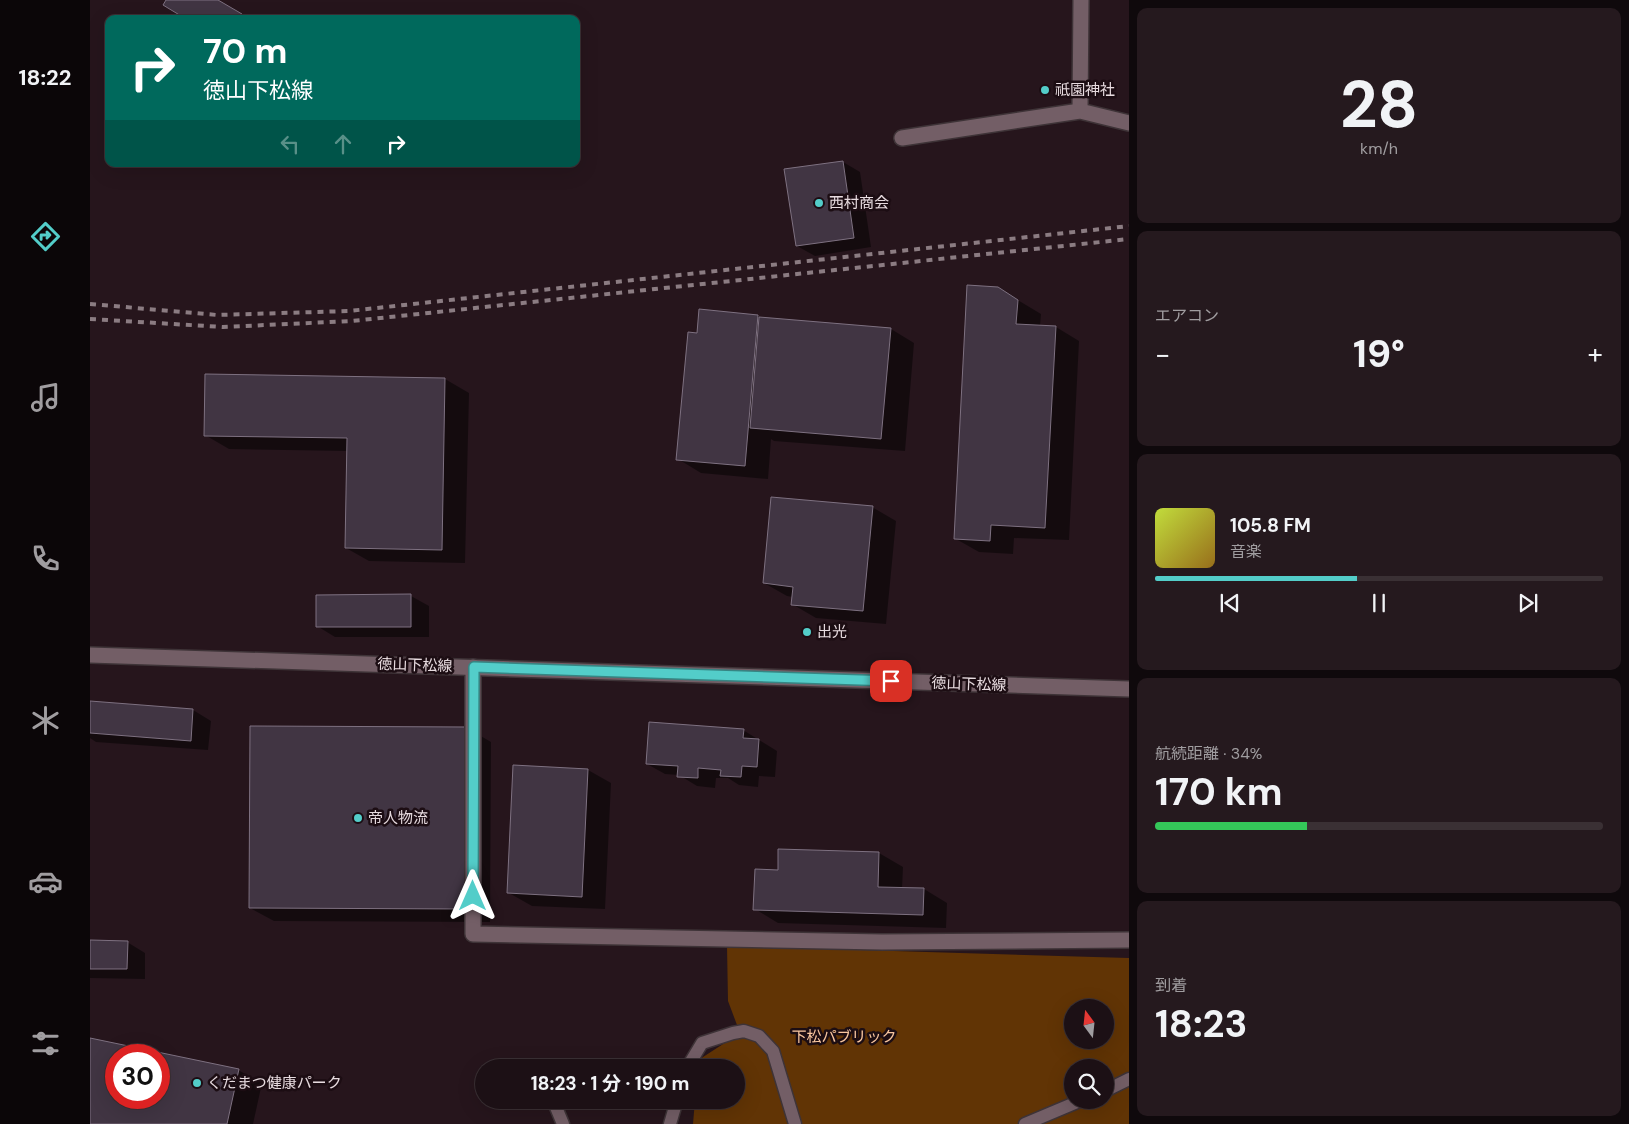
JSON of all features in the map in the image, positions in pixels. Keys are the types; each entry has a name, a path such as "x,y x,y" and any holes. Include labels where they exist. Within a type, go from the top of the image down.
{"street":[{"path":"1080,111 1081,0"},
{"path":"902,138 1080,111 1129,123"},
{"name":"徳山下松線","path":"90,655 1129,689"},
{"path":"474,667 473,934 882,942 1129,940"}],"lane":[{"path":"692,1059 702,1043 744,1031 759,1036 773,1051 795,1124"},
{"path":"1114,1086 1129,1079"},
{"path":"1025,1124 1064,1108"},
{"path":"557,1109 563,1124"},
{"path":"670,1124 675,1109"}],"green space":[{"name":"下松パブリック","path":"727,946 1129,958 1129,1124 693,1124 694,1109 745,1109 745,1059 700,1059 740,1033 728,1001"}],"building":[{"path":"166,0 218,0 242,14 179,15 163,5"},
{"name":"西村商会","path":"843,161 854,238 796,246 784,169"},
{"path":"967,285 998,287 1018,300 1016,324 1056,326 1045,528 991,525 990,541 954,539"},
{"path":"699,309 758,315 745,466 676,460 688,332 697,333"},
{"path":"759,317 891,328 881,439 750,428"},
{"path":"205,374 445,378 442,550 345,548 347,438 204,436"},
{"path":"771,497 873,506 863,611 791,605 793,587 763,583"},
{"path":"411,594 411,627 316,627 316,595"},
{"path":"90,701 193,709 191,741 90,733"},
{"path":"649,722 744,729 743,738 759,739 757,767 742,766 741,777 720,776 721,770 698,768 698,778 677,777 678,766 646,764"},
{"name":"帝人物流","path":"250,726 468,727 466,909 249,908"},
{"path":"513,765 588,769 582,897 507,893"},
{"path":"778,849 879,852 878,887 924,888 923,915 753,910 755,869 778,870"},
{"path":"90,940 128,941 127,969 90,969"},
{"name":"くだまつ健康パーク","path":"90,1038 119,1044 105,1044 105,1109 170,1109 170,1055 239,1069 227,1124 90,1124"}],"railway":[{"path":"90,304 217,315 349,311 1129,226"},
{"path":"90,319 223,327 352,321 1129,239"}],"place":[{"name":"祇園神社","path":"1045,90"},
{"name":"西村商会","path":"819,203"},
{"name":"出光","path":"807,632"},
{"name":"帝人物流","path":"358,818"},
{"name":"くだまつ健康パーク","path":"197,1083"}],"route":[{"path":"473,896 474,667 891,681"}]}
